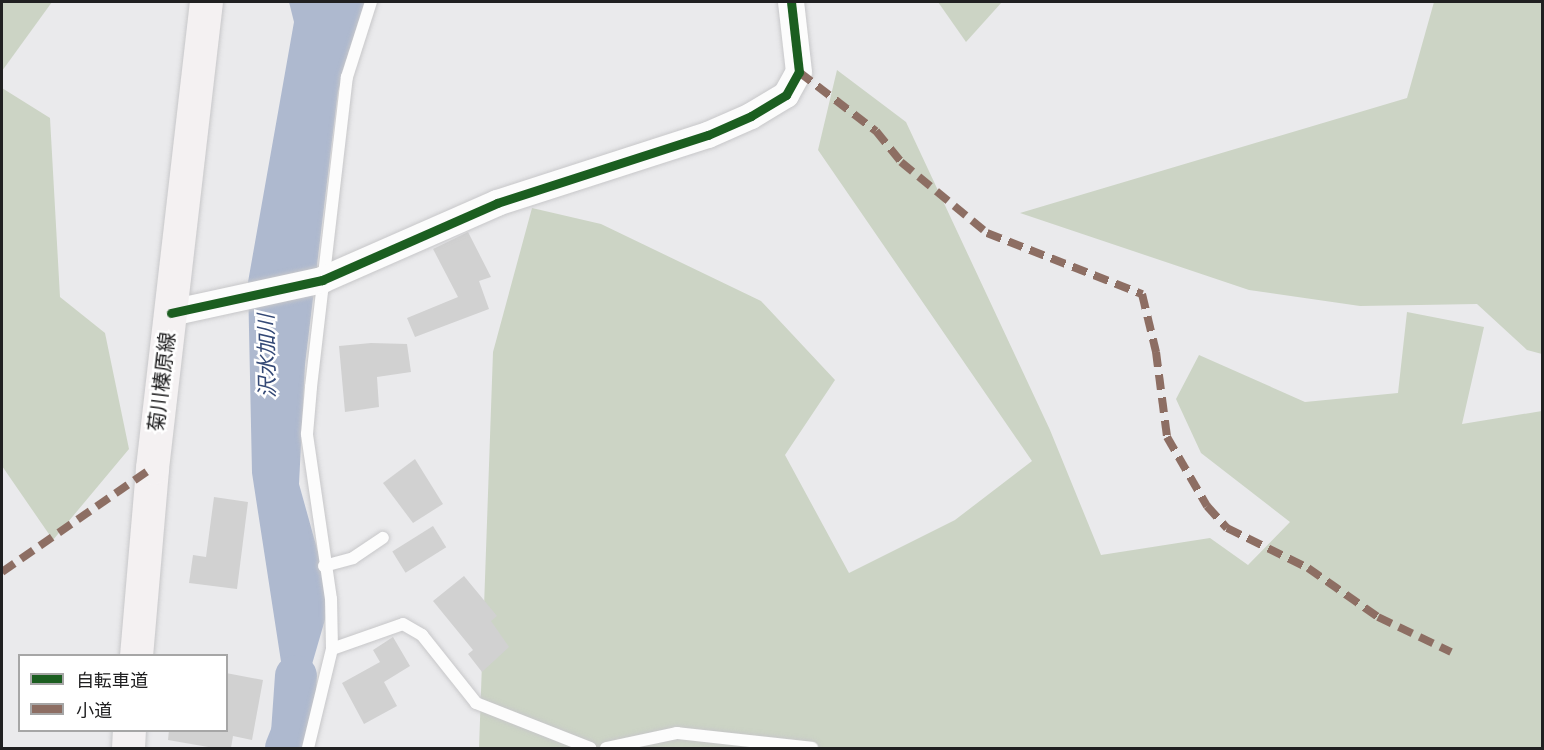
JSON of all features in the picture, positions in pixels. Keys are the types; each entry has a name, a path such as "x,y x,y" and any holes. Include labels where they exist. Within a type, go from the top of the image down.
{"main road":[{"name":"菊川榛原線","path":"136,654 177,312 206,2"},
{"path":"128,748 129,732"}],"street":[{"path":"177,312 322,280 497,203 708,135 751,116 786,95 799,72 791,2"}],"lane":[{"path":"309,748 332,649 307,434 322,280 347,77 371,2"},
{"path":"324,566 353,558 383,538"},
{"path":"332,649 403,624 422,635 476,702 590,748"},
{"path":"606,748 677,733 812,748"}],"green space":[{"path":"2,2 52,2 2,71"},
{"path":"938,2 1002,2 966,42"},
{"path":"1434,2 1542,2 1542,354 1527,350 1477,304 1360,306 1249,290 1020,213 1407,98"},
{"path":"837,70 906,122 1050,430 1101,555 1210,538 1248,565 1290,522 1201,453 1176,399 1199,355 1305,402 1398,393 1407,312 1484,327 1462,424 1542,411 1542,748 479,748 493,352 532,208 601,224 761,301 835,380 785,455 849,573 955,520 1032,461 818,150"},
{"path":"2,88 50,118 60,297 105,333 129,449 53,540 2,466"}],"water":[{"path":"289,2 373,2 338,91 305,365 299,484 331,599 292,733 252,473 248,282 294,22"}],"building":[{"path":"468,232 491,277 479,281 489,309 415,337 407,318 458,297 433,249"},
{"path":"371,343 407,344 411,372 377,377 379,407 345,412 339,346"},
{"path":"415,459 443,504 413,523 383,483"},
{"path":"214,497 248,502 237,589 189,583 193,555 206,557"},
{"path":"433,526 446,547 406,573 392,551"},
{"path":"464,576 497,616 491,621 509,647 482,672 468,654 473,650 433,601"},
{"path":"393,637 410,666 384,682 397,706 364,724 342,683 380,662 373,650"},
{"path":"228,673 263,680 252,740 233,736 231,748 214,748 168,740 169,732 228,732"}],"waterway":[{"name":"沢水加川","path":"286,748 292,733 296,676"}],"marked path":[{"path":"799,72 876,131 901,162 987,233 1142,294 1156,352 1167,437 1207,506 1227,528 1308,568 1378,617 1451,652"},
{"path":"2,572 152,468"}],"cycle path":[{"path":"171,313 322,280 497,203 708,135 751,116 786,95 799,72 791,2"}]}
